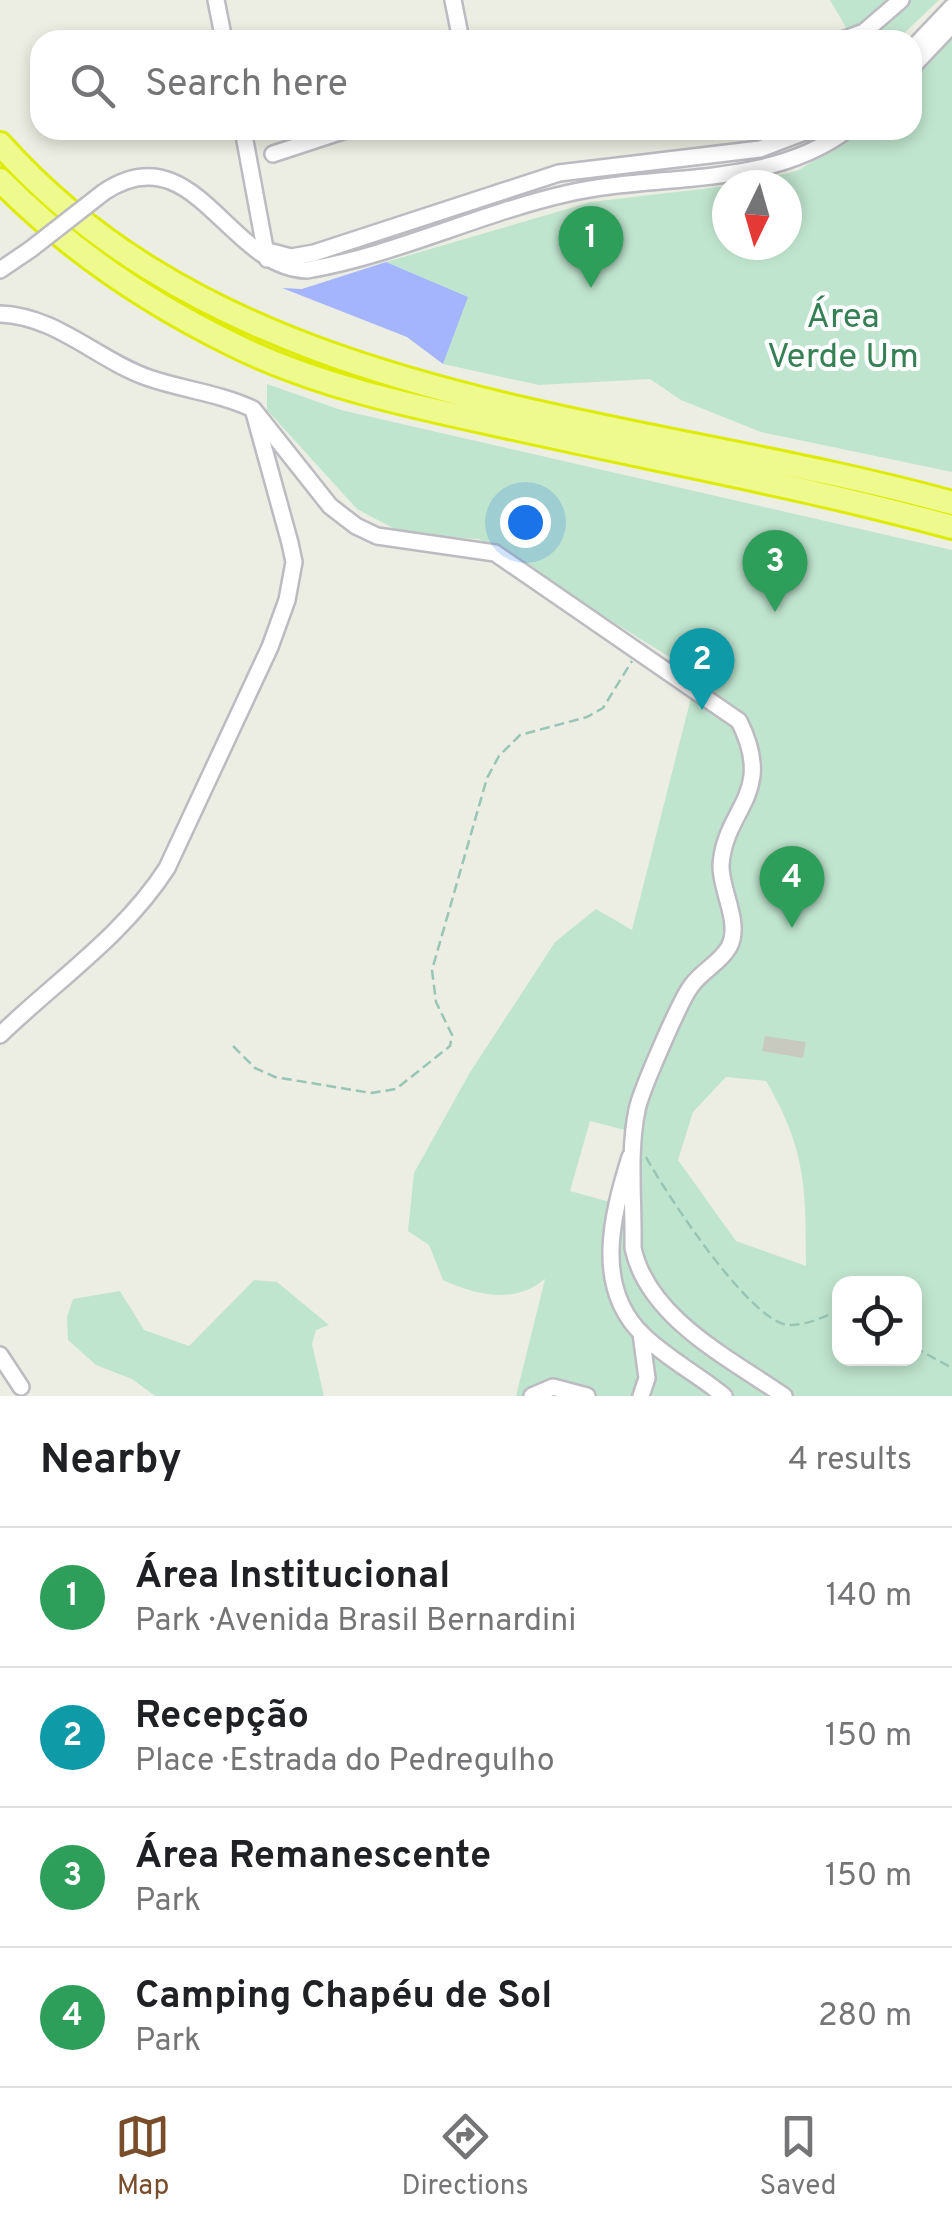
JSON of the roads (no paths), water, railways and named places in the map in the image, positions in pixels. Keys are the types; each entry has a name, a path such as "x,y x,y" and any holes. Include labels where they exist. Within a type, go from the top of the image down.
{"highway":[{"path":"0,144 66,209 151,270 248,324 333,359 952,503"},
{"path":"0,180 24,205 129,287 236,346 325,380 423,408 952,527"}],"street":[{"path":"216,0 222,30"},
{"path":"453,0 460,30"},
{"path":"866,30 901,0"},
{"path":"922,38 952,8"},
{"path":"922,56 952,25"},
{"path":"245,140 262,252"},
{"path":"273,154 316,140"},
{"path":"262,252 292,257 314,253 558,174 760,149 784,140"},
{"path":"0,270 104,192 137,176 160,176 179,184 262,252 296,270 320,268 564,194 768,167 831,140"},
{"path":"2,309 70,334 108,360 147,378 214,392 253,409 330,506 356,526 377,536 494,553 739,721 746,735 752,779 750,796 724,850 721,869 733,931 731,944 690,986 637,1109 633,1248 638,1270 658,1304 784,1396"},
{"path":"0,1035 106,940 150,894 186,832 270,647 294,562 253,409"},
{"path":"636,1139 609,1248 613,1289 641,1334 724,1396"},
{"path":"641,1334 646,1378 641,1396"},
{"path":"0,1355 21,1387"},
{"path":"532,1396 553,1386 587,1396"}],"water":[{"path":"386,262 468,297 443,364 407,337 282,288 302,289"}],"place":[{"name":"Área Institucional","path":"591,288"},
{"name":"Área Remanescente","path":"775,612"},
{"name":"Recepção","path":"702,710"},
{"name":"Camping Chapéu de Sol","path":"792,928"}],"park label":[{"name":"Área Verde Um","path":"843,338"}]}
